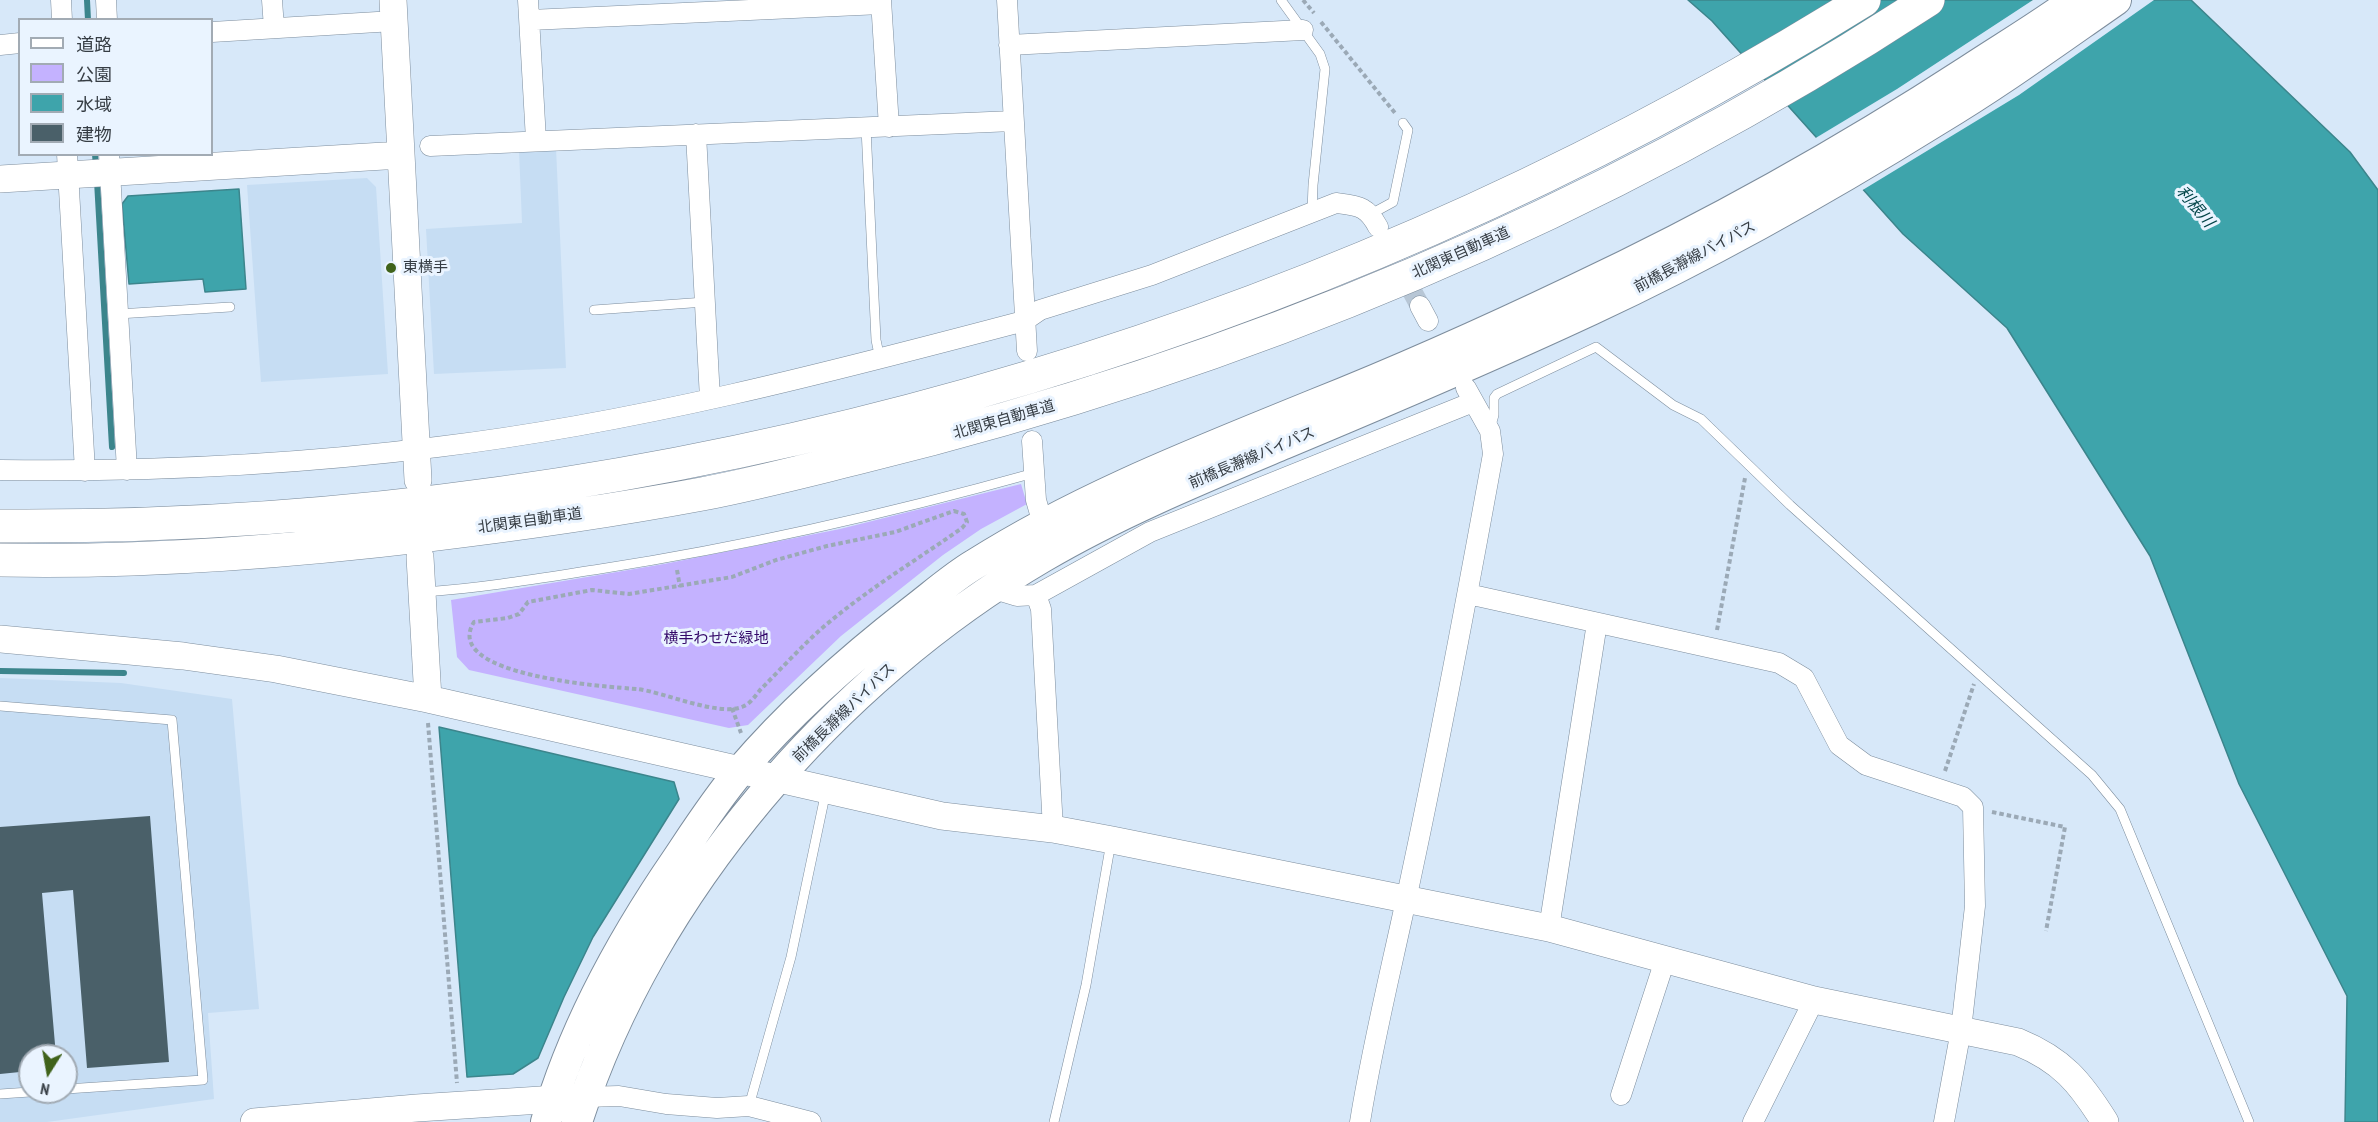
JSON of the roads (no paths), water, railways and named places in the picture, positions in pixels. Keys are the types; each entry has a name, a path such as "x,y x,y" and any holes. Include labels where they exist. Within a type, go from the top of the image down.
{"highway":[{"path":"0,526 156,525 375,509 490,494 699,460 938,404 1058,369 1274,295 1375,254 1493,202 1624,137 1726,82 1864,0"},
{"name":"北関東自動車道","path":"0,560 59,561 262,553 497,527 704,493 947,436 1066,402 1162,371 1285,326 1387,286 1518,228 1637,169 1767,98 1928,0"}],"main road":[{"name":"前橋長瀞線バイパス","path":"581,1110 609,1039 651,955 718,854 783,772 814,738 926,636 1044,556 1164,495 1373,406 1583,300 1690,233 1923,100 2075,0"},
{"name":"前橋長瀞線バイパス","path":"550,1111 582,1028 617,956 659,885 746,755 847,662 971,566 1043,524 1151,472 1369,383 1699,256 1938,120 2116,0"}],"street":[{"path":"61,0 62,18"},
{"path":"106,0 107,18"},
{"path":"272,0 274,28"},
{"path":"528,0 536,140"},
{"path":"1007,0 1027,351"},
{"path":"530,20 881,2 889,127"},
{"path":"213,32 274,28 394,10 418,480"},
{"path":"1009,45 1303,30"},
{"path":"0,45 18,44"},
{"path":"430,146 1013,121"},
{"path":"696,134 710,399"},
{"path":"0,179 69,168 401,156"},
{"path":"108,167 127,470"},
{"path":"69,168 85,471"},
{"path":"0,470 85,471 208,468 465,444 601,421 710,399 880,359 1024,321 1040,310 1152,275 1336,203 1359,206 1374,220"},
{"path":"994,589 1017,597 1036,595 1150,531 1469,395 1490,431 1493,454 1468,594 1406,900 1372,1047 1360,1122"},
{"path":"1032,441 1036,500 1043,524"},
{"path":"420,557 428,698"},
{"path":"1468,594 1779,663 1804,678 1839,745 1866,765 1963,797 1973,807 1975,906 1961,1030 1944,1122"},
{"path":"1036,595 1041,609 1053,829"},
{"path":"1549,928 1597,623"},
{"path":"0,637 87,636 202,644 292,655 428,698 746,755 826,791 942,816 1053,829 1112,840 1549,928 1814,1000 2018,1042 2038,1050 2057,1062 2078,1083 2105,1122"},
{"path":"783,772 974,807 1053,829"},
{"path":"1621,1095 1665,960"},
{"path":"1753,1122 1814,1000"},
{"path":"254,1122 417,1108 581,1110 620,1096 666,1104 717,1108 749,1106 811,1122"}],"lane":[{"path":"1281,0 1320,54 1325,69 1312,212"},
{"path":"1374,220 1393,202 1408,130 1403,123"},
{"path":"866,128 876,340 880,359"},
{"path":"594,310 705,302"},
{"path":"118,314 230,307"},
{"path":"1490,431 1494,416 1494,398 1497,394 1596,347 1673,405 1701,419 1790,505 1978,671 2092,775 2120,809 2249,1122"},
{"path":"422,593 533,580 675,557 824,527 949,497 1034,473"},
{"path":"0,706 172,720 203,1080 78,1088"},
{"path":"749,1106 791,957 826,791"},
{"path":"1054,1122 1086,985 1112,840"},
{"path":"0,1094 18,1093"}],"water":[{"name":"利根川","path":"1688,0 2191,0 2350,152 2378,190 2378,1122 2345,1122 2347,996 2239,784 2150,556 2007,328 1903,234 1712,21"},
{"path":"239,189 246,289 205,292 203,279 129,284 122,204 128,196"},
{"path":"439,727 674,782 679,799 593,937 538,1058 513,1074 467,1077"}],"waterway":[{"path":"87,0 88,18"},
{"path":"95,156 96,167"},
{"path":"97,181 112,447"},
{"path":"0,671 124,673"}],"tunnel":[{"path":"1383,237 1420,306"}],"place":[{"name":"東横手","path":"391,268"}],"park label":[{"name":"横手わせだ緑地","path":"716,639"}]}
